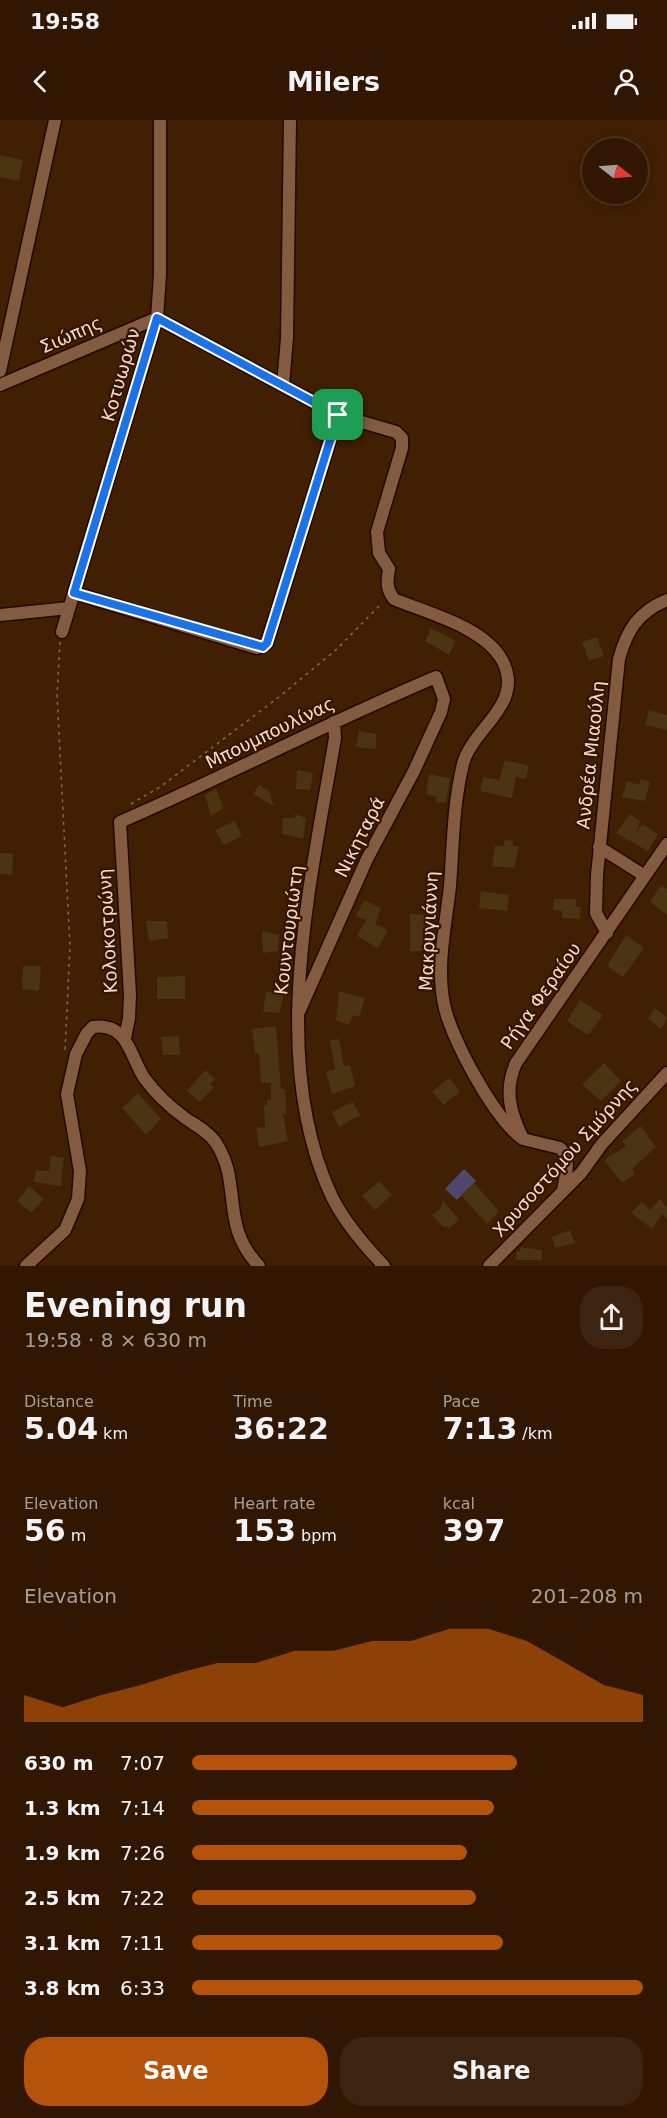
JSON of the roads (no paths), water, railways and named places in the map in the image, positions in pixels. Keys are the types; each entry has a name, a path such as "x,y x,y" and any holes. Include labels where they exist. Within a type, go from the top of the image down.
{"street":[{"path":"0,371 55,120"},
{"name":"Κοτυωρών","path":"62,632 157,318 160,274 160,120"},
{"path":"283,385 287,338 290,120"},
{"path":"74,593 263,647 267,643 338,415 157,318"},
{"name":"Σιώπης","path":"0,385 157,318"},
{"name":"Μακρυγιάννη","path":"338,415 396,432 402,438 403,445 377,532 376,544 389,569 386,582 388,592 394,598 476,634 488,642 503,661 507,679 505,695 497,714 475,741 463,762 454,819 442,961 444,1004 450,1025 480,1083 505,1124 523,1138"},
{"name":"Ανδρέα Μιαούλη","path":"607,933 596,913 599,847 619,659 631,625 653,605 667,600"},
{"path":"0,615 69,608"},
{"name":"Μπουμπουλίνας","path":"120,822 436,677"},
{"name":"Νικηταρά","path":"298,1014 367,859 414,771 441,712 444,699 436,677"},
{"name":"Κουντουριώτη","path":"334,722 335,738 298,981 300,1071 319,1164 333,1198 348,1224 384,1266"},
{"name":"Κολοκοτρώνη","path":"120,822 130,994 125,1038"},
{"name":"Ρήγα Φεραίου","path":"523,1138 509,1102 508,1085 513,1072 667,844"},
{"path":"599,847 645,876"},
{"path":"26,1266 65,1230 78,1199 80,1171 68,1094 81,1042 93,1027 100,1026 113,1028 125,1038 146,1081 168,1104 216,1143 228,1174 236,1232 259,1266"},
{"name":"Χρυσοστόμου Σμύρνης","path":"489,1266 563,1191 667,1072"},
{"path":"523,1138 560,1148 565,1152 567,1164 563,1191"}]}
